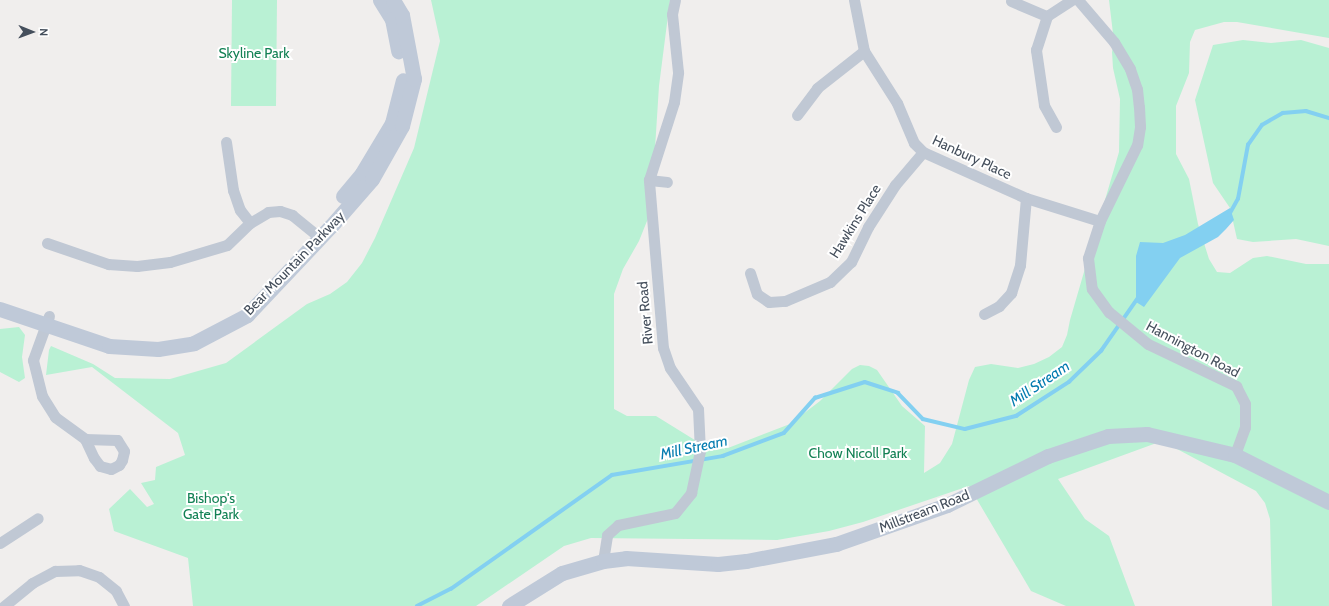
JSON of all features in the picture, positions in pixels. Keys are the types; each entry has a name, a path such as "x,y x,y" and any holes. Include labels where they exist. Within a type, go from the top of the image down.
{"street":[{"name":"Bear Mountain Parkway","path":"316,235 362,173 392,123 404,78 392,20 380,0"},
{"name":"Bear Mountain Parkway","path":"0,309 113,338 157,341 193,334 240,310 372,179 402,126 414,79 402,15 393,0"},
{"name":"River Road","path":"603,561 607,535 618,525 675,513 691,493 700,451 698,409 670,368 663,348 649,180 674,102 678,72 672,14 675,0"},
{"name":"Hanbury Place","path":"854,0 864,51 897,103 914,142 924,152 1026,198 1100,221"},
{"path":"1056,127 1044,105 1036,50 1048,16 1072,0"},
{"name":"Hannington Road","path":"1078,0 1114,42 1130,69 1137,89 1140,127 1137,146 1100,221 1088,258 1092,289 1109,312 1148,344 1236,386 1245,404 1245,427 1235,455"},
{"path":"1011,1 1048,16"},
{"path":"797,115 817,88 864,51"},
{"path":"226,142 234,190 240,210 250,222"},
{"name":"Hawkins Place","path":"750,273 757,294 769,302 785,301 830,282 851,262 868,227 895,186 924,152"},
{"path":"649,180 667,182"},
{"path":"984,314 1000,306 1011,293 1020,265 1026,198"},
{"path":"47,243 108,264 137,266 170,262 227,245 250,222 268,212 280,211 292,215 316,235"},
{"name":"Bear Mountain Parkway","path":"0,298 47,320"},
{"path":"47,320 33,360 42,396 55,417 85,439"},
{"name":"Millstream Road","path":"509,606 562,573 603,561 626,558 718,564 746,561 836,544 947,505 1048,456 1108,436 1148,434 1235,455 1329,502"},
{"path":"0,543 38,518"},
{"path":"4,606 32,583 55,571 79,570 99,577 116,591 124,606"}],"green space":[{"name":"Skyline Park","path":"232,0 277,0 276,106 231,106"},
{"path":"431,0 670,0 659,86 651,211 639,241 623,269 614,294 614,409 627,416 656,416 698,442 714,448 728,448 790,424 820,401 852,369 860,365 869,366 877,370 902,406 925,426 924,473 940,463 952,444 969,380 975,367 991,364 1018,368 1034,364 1049,357 1062,347 1067,335 1070,320 1119,152 1120,99 1113,68 1112,52 1114,42 1109,0 1329,0 1329,38 1237,22 1224,22 1195,30 1190,42 1189,73 1176,106 1176,154 1189,179 1198,224 1209,259 1217,272 1230,273 1253,258 1267,256 1306,264 1329,264 1329,606 1272,606 1270,519 1265,503 1256,491 1162,441 1058,479 1085,519 1109,536 1135,606 1066,606 1031,591 969,486 863,522 829,531 777,540 591,538 564,546 476,606 193,606 188,558 114,531 109,509 130,489 147,507 154,504 141,483 155,480 156,467 185,455 178,433 92,367 46,375 49,350 51,346 93,364 115,378 170,379 226,363 307,304 330,294 347,282 362,263 375,238 414,148 440,41"},
{"path":"1243,40 1271,43 1301,40 1329,48 1329,246 1296,239 1253,242 1237,239 1230,208 1213,183 1195,100 1213,45"},
{"path":"19,327 25,335 22,357 25,378 19,382 0,372 0,329"}],"water":[{"path":"1230,208 1234,220 1218,237 1180,258 1144,307 1136,302 1136,256 1140,242 1163,243 1185,235"}],"waterway":[{"name":"Mill Stream","path":"1229,215 1238,199 1248,145 1262,125 1283,113 1306,111 1329,118"},
{"name":"Mill Stream","path":"417,606 451,589 612,475 723,456 784,433 815,398 865,382 898,393 923,419 965,429 1016,416 1069,382 1101,351 1138,298"}],"park label":[{"name":"Chow Nicoll Park","path":"858,453"},
{"name":"Bishop's Gate Park","path":"211,506"}]}
